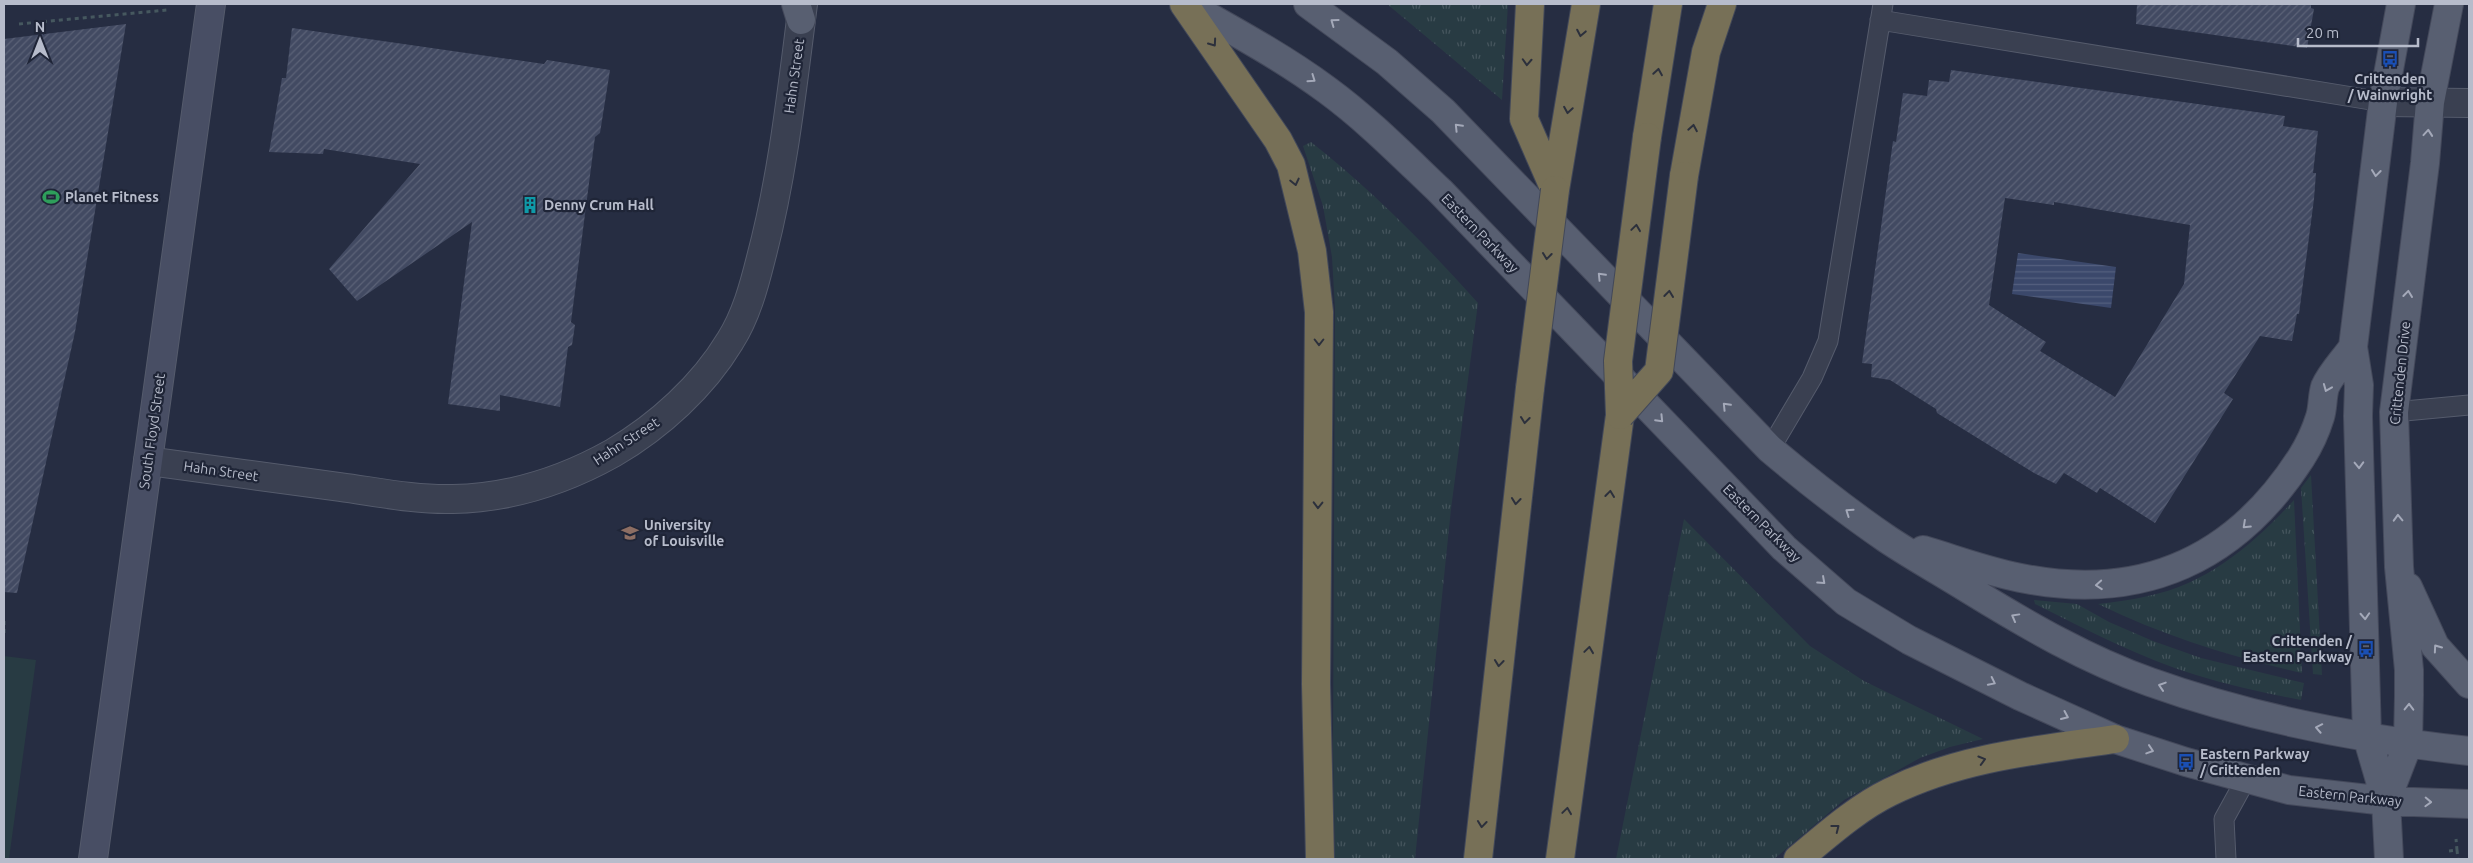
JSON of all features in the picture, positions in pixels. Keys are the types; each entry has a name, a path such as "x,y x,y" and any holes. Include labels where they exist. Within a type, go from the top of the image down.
{"highway":[{"path":"1185,4 1234,74 1287,157 1291,165 1312,250 1320,312 1316,684 1320,859"},
{"path":"1478,859 1521,453 1555,190 1586,4"},
{"path":"1560,859 1620,415 1618,361 1668,4"},
{"path":"1620,415 1659,371 1684,176 1706,52 1722,4"},
{"path":"1529,9 1524,119 1555,190"},
{"path":"1798,859 1838,826 1889,792 1934,774 1999,755 2115,739"}],"main road":[{"name":"Eastern Parkway","path":"1185,4 1272,52 1327,90 1385,138 1441,192 1784,548 1846,602 1909,640 2020,696 2115,739 2246,779 2289,790 2386,801 2469,804"},
{"path":"1310,4 1387,62 1443,111 1770,449 1826,496 1889,540 2015,618 2080,652 2148,682 2218,705 2311,726 2408,744 2469,751"},
{"name":"Crittenden Drive","path":"2389,859 2386,801 2367,736 2358,416 2359,385 2353,347 2377,160 2382,102 2401,4"},
{"name":"Crittenden Drive","path":"2386,801 2408,744 2409,670 2399,567 2394,412 2425,163 2430,102 2449,4"},
{"path":"1889,540 2024,579 2054,584 2086,586 2123,583 2188,564 2242,530 2264,508 2301,457 2320,417 2326,387 2353,347"},
{"path":"2399,567 2435,646 2469,684"}],"street":[{"name":"South Floyd Street","path":"93,859 211,4"},
{"name":"Hahn Street","path":"148,461 404,496 452,500 498,496 543,485 586,467 629,443 667,414 702,379 731,341 750,299 774,212 800,9"},
{"path":"2382,102 2469,103"}],"lane":[{"path":"1770,449 1812,378 1828,341 1882,12 2382,102"},
{"path":"2394,412 2469,404"},
{"path":"2226,859 2224,819 2246,779"}],"path":[{"path":"20,24 167,10"},
{"path":"4,621 4,636"},
{"path":"2457,850 2458,859"}],"green space":[{"path":"1387,4 1508,4 1502,100"},
{"path":"1311,142 1356,179 1398,219 1478,303 1451,509 1415,859 1335,859 1333,748 1335,309 1332,257 1323,206 1303,146"},
{"path":"2311,475 2322,675 2313,674 2301,488"},
{"path":"2294,500 2302,673 2249,660 2173,636 2098,604 2135,599 2170,590 2210,572 2246,547"},
{"path":"1684,519 1810,646 1864,681 1983,739 1950,747 1920,758 1844,800 1774,859 1616,859"},
{"path":"2034,600 2077,604 2109,622 2153,641 2201,658 2304,683 2301,700 2235,686 2175,668 2094,633 2035,604"},
{"path":"4,656 36,660 9,859 4,859"}],"water":[{"path":"2018,253 2116,267 2111,308 2012,294"}],"building":[{"path":"2137,4 2311,4 2311,8 2314,9 2307,48 2136,24"},
{"name":"Planet Fitness","path":"126,24 75,332 17,593 4,592 4,39"},
{"name":"Denny Crum Hall","path":"292,28 544,64 547,60 610,70 600,133 595,137 571,322 575,325 572,345 568,347 560,407 500,395 500,411 448,404 472,222 357,301 329,269 420,164 324,149 323,154 269,152 282,78 286,78"},
{"path":"1951,70 2285,116 2283,126 2318,131 2313,173 2316,173 2314,199 2299,314 2297,314 2292,341 2260,336 2224,393 2233,399 2155,523 2100,488 2097,493 2064,473 2056,484 2034,473 1937,413 1936,409 1890,380 1871,377 1872,364 1862,363 1893,141 1896,142 1903,93 1927,96 1929,80 1949,82","holes":["2005,198 2054,205 2054,202 2190,225 2184,284 2115,397 2040,351 2046,342 1989,305"]}],"place":[{"name":"Crittenden / Wainwright","path":"2390,59"},
{"name":"Planet Fitness","path":"51,197"},
{"name":"Denny Crum Hall","path":"530,205"},
{"name":"University of Louisville","path":"630,533"},
{"name":"Crittenden / Eastern Parkway","path":"2366,649"},
{"name":"Eastern Parkway / Crittenden","path":"2186,762"}]}
